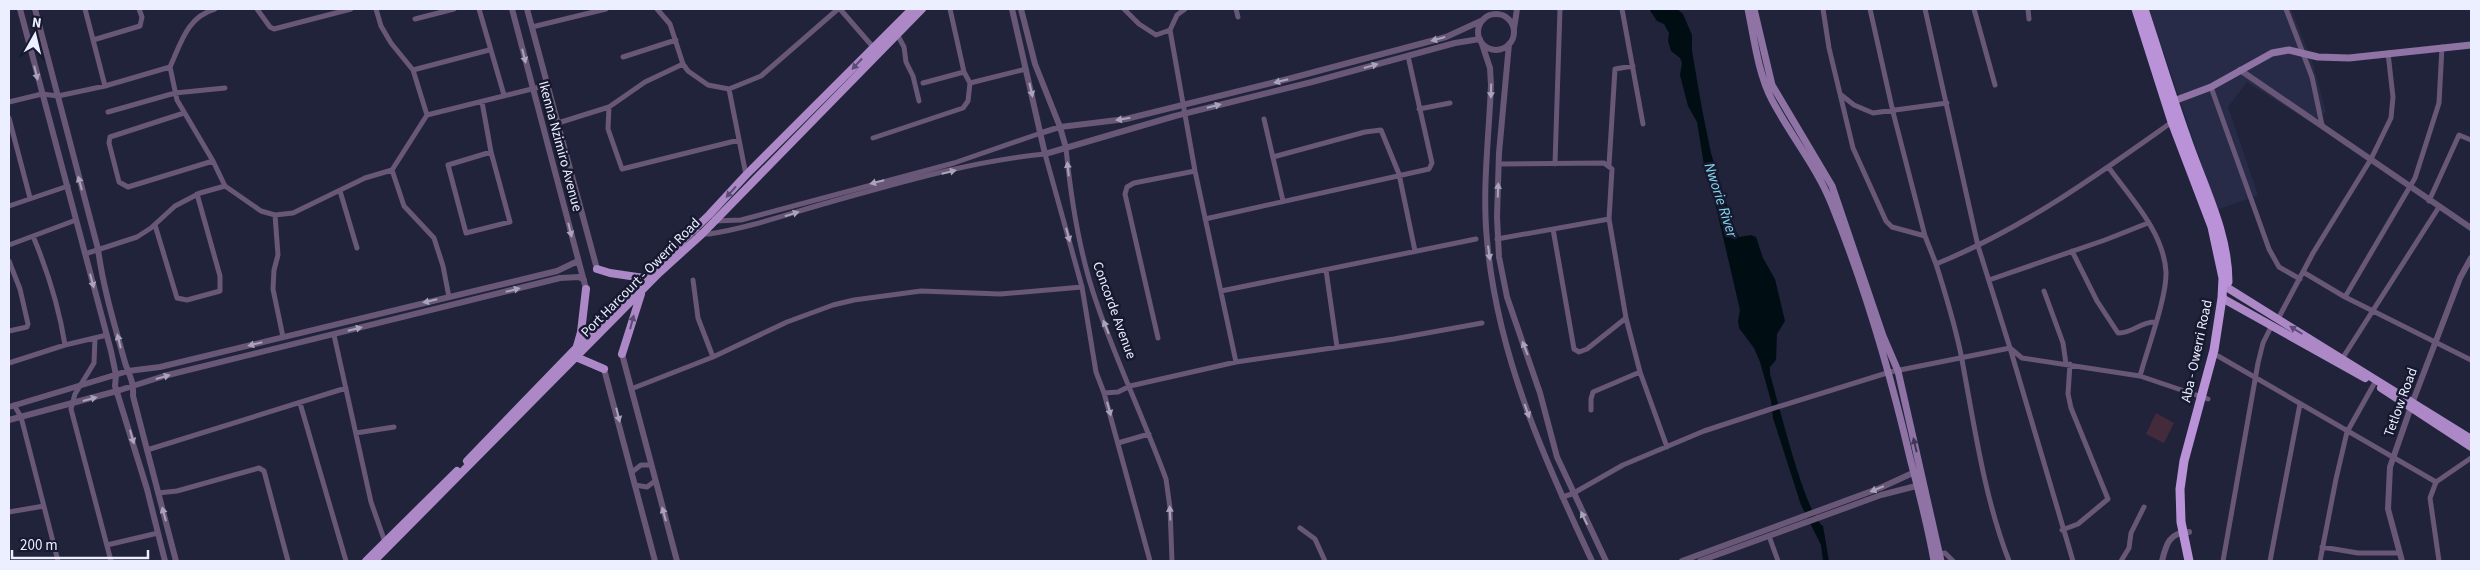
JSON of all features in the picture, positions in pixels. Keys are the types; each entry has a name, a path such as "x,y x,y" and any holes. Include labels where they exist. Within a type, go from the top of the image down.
{"highway":[{"name":"Aba - Owerri Road","path":"2136,9 2210,214 2225,286 2218,356 2182,475 2180,505 2195,561"},
{"name":"Aba - Owerri Road","path":"2144,9 2170,103 2172,122 2210,214"},
{"name":"Aba - Owerri Road","path":"2205,398 2224,299"},
{"name":"Aba - Owerri Road","path":"2186,532 2189,561"}],"main road":[{"name":"Port Harcourt - Owerri Road","path":"376,561 576,357 702,234 710,219 746,175 821,107 873,47 912,9"},
{"name":"Port Harcourt - Owerri Road","path":"366,561 644,278 694,230 710,219 922,9"},
{"path":"1748,9 1766,85 1772,100 1814,166 1832,205 1890,372 1918,471"},
{"path":"1754,9 1772,85 1832,186 1883,336 1898,371 1935,556 1941,561"},
{"path":"2170,103 2211,87 2272,53 2289,50 2318,57 2349,58 2471,45"},
{"path":"597,269 644,278"},
{"path":"2225,286 2411,404 2471,447"},
{"path":"576,349 581,332 586,289"},
{"path":"622,354 643,290"},
{"path":"2224,299 2471,438"},
{"path":"576,357 604,368"}],"street":[{"path":"20,9 107,335 116,375 117,391 165,561"},
{"path":"36,9 98,250 101,273 128,371 133,380 133,396 176,561"},
{"path":"85,9 105,86"},
{"path":"93,40 140,26 142,17 139,9"},
{"path":"215,9 199,11 188,26 170,67 176,93 184,113 213,161 225,186 262,211 275,215 293,213 365,178 392,170 427,115 548,85"},
{"path":"257,9 274,29 351,9"},
{"path":"376,9 381,26 391,43 413,70 427,115"},
{"path":"415,19 454,9"},
{"path":"479,9 489,50 504,95"},
{"name":"Ikenna Nzimiro Avenue","path":"512,9 586,289"},
{"name":"Ikenna Nzimiro Avenue","path":"527,9 597,269"},
{"path":"532,27 606,9"},
{"path":"657,9 670,24 683,64 688,72 708,85 729,89 761,76 839,9 873,47"},
{"path":"873,138 963,108 968,101 970,84 964,72 950,9"},
{"name":"Concorde Avenue","path":"1012,9 1046,154 1082,287 1096,372 1104,393 1150,561"},
{"name":"Concorde Avenue","path":"1021,9 1035,64 1060,127 1066,148 1071,202 1096,302 1149,434 1168,490 1172,561"},
{"path":"1124,9 1151,33 1156,35 1170,30"},
{"path":"1185,9 1177,15 1170,30 1195,170 1236,362"},
{"path":"1236,9 1238,17"},
{"path":"1494,9 1484,19 1478,30 1490,68 1486,226 1491,272 1498,311 1523,400 1562,497 1592,561"},
{"path":"1517,9 1514,30 1509,44 1503,98 1497,239 1507,298 1537,384 1557,457 1572,494 1606,561"},
{"path":"1555,164 1560,9"},
{"path":"1622,9 1643,124"},
{"path":"1823,9 1839,93 1853,148 1886,221 1892,226 1925,236"},
{"path":"1870,9 1893,112 1925,236 1952,312 1990,506 2009,561"},
{"path":"1925,9 1978,246 2072,561"},
{"path":"1974,9 1995,84"},
{"path":"2028,9 2029,19"},
{"path":"2286,9 2305,54 2322,125"},
{"path":"710,219 741,220 954,163 1060,127 1126,119 1184,105 1446,36 1484,19 1501,15 1510,21 1514,30"},
{"path":"896,33 904,47 906,62 913,76 919,100"},
{"path":"623,57 676,40"},
{"path":"694,230 702,234 760,224 822,205 992,160 1046,154 1185,114 1454,43 1481,42 1496,50 1509,44"},
{"path":"2344,297 2410,187 2439,103 2442,47"},
{"path":"413,70 489,50"},
{"path":"2278,319 2303,272 2371,158 2392,111 2388,53"},
{"path":"1205,219 1399,174 1429,169 1432,163 1408,56"},
{"path":"558,123 609,107 645,82 683,64"},
{"path":"1633,66 1615,69 1609,165 1612,169 1609,219 1626,318 1640,372 1667,447"},
{"path":"9,102 42,94 58,96 105,86 170,67"},
{"path":"970,84 1026,69"},
{"path":"2240,70 2471,228"},
{"path":"923,83 964,72"},
{"path":"2211,87 2266,243 2278,267 2300,279"},
{"path":"108,112 176,93 225,88"},
{"path":"729,89 746,175"},
{"path":"1839,93 1861,109 1873,113 1893,112 1947,103"},
{"path":"482,102 491,152 510,222 466,233 448,166 491,152"},
{"path":"1419,109 1450,103"},
{"path":"609,107 608,129 622,169 739,140"},
{"path":"184,113 110,137 109,143 119,182 122,186 128,187 213,161"},
{"path":"9,118 30,198"},
{"path":"1264,119 1283,201"},
{"path":"1936,264 1978,246 2028,219 2109,168 2172,122"},
{"path":"1273,157 1379,128 1382,131 1399,174 1416,251"},
{"path":"2429,200 2459,135 2471,140"},
{"path":"1499,164 1609,165"},
{"path":"2109,168 2148,223 2161,248 2166,272 2156,322 2140,376"},
{"path":"392,170 404,206 434,238 443,266 449,297"},
{"path":"1158,338 1125,194 1128,187 1134,183 1195,170"},
{"path":"9,206 68,186"},
{"path":"85,254 137,237 155,225 175,206 197,194 225,186"},
{"path":"340,191 358,248"},
{"path":"155,225 177,298 187,300 220,291 220,276 197,194"},
{"path":"2342,359 2439,207"},
{"path":"275,215 278,255 273,289 283,337"},
{"path":"1497,239 1609,219"},
{"path":"9,245 76,220"},
{"path":"1989,280 2148,223"},
{"path":"1554,229 1574,349 1579,352 1586,349 1626,318"},
{"path":"33,236 50,278 61,317 65,345"},
{"path":"1221,291 1476,239"},
{"path":"2072,251 2118,334 2123,334 2144,323 2156,322"},
{"name":"Tetlow Road","path":"2402,561 2388,509 2388,482 2393,458 2435,342 2460,278 2471,258"},
{"path":"9,261 20,289 28,324 26,327 9,332"},
{"path":"58,561 21,417 12,406 128,371 160,367 558,271 578,261"},
{"path":"1326,270 1337,347"},
{"path":"2303,272 2344,297 2471,360"},
{"path":"9,420 117,391 164,376 560,278 579,277 584,280"},
{"path":"692,280 698,318 713,357"},
{"path":"632,389 713,357 787,322 833,305 879,295 921,291 1020,294 1082,287"},
{"path":"2044,290 2068,364 2068,394 2071,408 2108,499 2078,524 2062,530"},
{"path":"1104,393 1118,392 1130,386 1236,362 1482,323"},
{"path":"2223,561 2256,377 2263,343 2271,327"},
{"path":"334,334 372,502 385,542"},
{"path":"9,364 65,345 107,335"},
{"path":"95,338 94,363 84,384 71,404 71,414 111,561"},
{"path":"1562,497 1572,494 1623,465 1704,431 1772,408 1890,372 2010,348"},
{"path":"2010,348 2022,358 2140,376 2205,398"},
{"path":"622,354 677,561"},
{"path":"2218,356 2436,482"},
{"path":"604,368 655,561"},
{"path":"1591,410 1593,392 1640,372"},
{"path":"2320,561 2347,432 2374,384"},
{"path":"147,450 346,388"},
{"path":"300,403 346,561"},
{"path":"2270,561 2300,404"},
{"path":"356,433 394,427"},
{"path":"1118,443 1149,434"},
{"path":"2439,561 2430,498 2436,482 2471,458"},
{"path":"632,472 641,465 651,466"},
{"path":"158,493 177,491 259,468 264,471 288,561"},
{"path":"1816,516 1918,471"},
{"path":"635,485 646,487 655,481"},
{"path":"1682,561 1805,519 1881,495 1921,485"},
{"path":"9,512 44,506"},
{"path":"2121,561 2129,548 2131,533 2144,507"},
{"path":"1700,561 1769,536 1805,519"},
{"path":"1300,528 1315,539 1326,561"},
{"path":"2162,561 2170,538 2186,532"},
{"path":"107,545 158,533"},
{"path":"1769,536 1778,561"},
{"path":"2322,547 2358,553 2400,553"},
{"path":"1935,556 1949,556 1952,561"}],"shaded area":[{"path":"2149,9 2291,9 2312,60 2326,112 2310,122 2247,82 2228,107 2258,195 2217,210"},
{"path":"2156,413 2174,423 2164,443 2146,434"}],"water":[{"name":"Nworie River","path":"1649,9 1677,9 1683,14 1692,35 1692,51 1711,153 1734,228 1739,237 1751,235 1756,237 1763,258 1775,279 1785,321 1777,334 1776,360 1770,367 1770,374 1800,480 1816,517 1823,526 1829,561 1823,561 1821,545 1801,505 1773,418 1771,401 1760,362 1754,348 1739,328 1740,310 1713,194 1704,165 1697,122 1688,106 1680,75 1682,63 1680,58 1671,51 1668,41 1669,33 1664,24 1657,21"}]}
